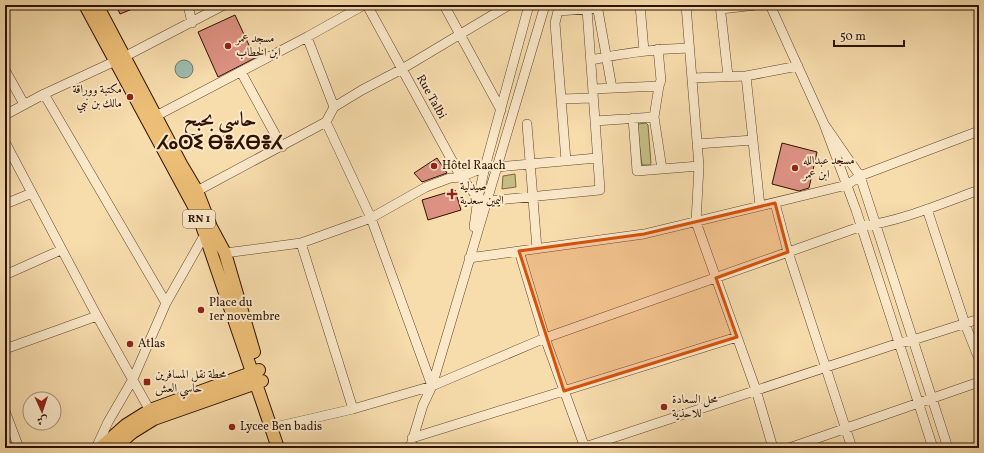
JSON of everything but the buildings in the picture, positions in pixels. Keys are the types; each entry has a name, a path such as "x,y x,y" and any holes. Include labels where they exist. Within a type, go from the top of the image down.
{"main road":[{"name":"RN 1","path":"85,5 156,116 197,191 211,227 225,253 257,377"},
{"name":"RN 1","path":"97,5 120,60 198,214 257,377 274,427 278,448"},
{"path":"100,448 126,424 257,377"},
{"path":"114,448 152,415"},
{"name":"RN 1","path":"274,427 286,448"}],"street":[{"path":"188,5 192,23"},
{"path":"5,115 44,94 120,60 224,5"},
{"path":"156,116 307,37 364,5"},
{"name":"Rue Talbi","path":"367,5 461,177 482,200"},
{"path":"444,5 501,110"},
{"path":"197,191 282,147 326,122 334,107 402,69 509,5"},
{"path":"410,448 423,405 432,386 470,258 482,200 485,167 529,5"},
{"path":"482,200 496,167 545,5"},
{"path":"640,5 644,51"},
{"path":"686,5 699,166 696,222 756,390 773,448"},
{"path":"728,76 721,7 756,5"},
{"path":"770,5 824,124 862,226 934,448"},
{"path":"566,161 555,23 558,11 598,7 612,88"},
{"path":"482,200 533,197 600,190 588,9"},
{"path":"307,37 334,107"},
{"path":"591,60 658,49 689,48"},
{"path":"658,49 661,80 654,117 662,169"},
{"path":"692,78 746,76 798,66"},
{"path":"5,70 24,104"},
{"path":"241,72 282,147"},
{"path":"746,76 760,206"},
{"path":"561,99 612,88 659,86"},
{"path":"44,94 166,302"},
{"path":"595,121 654,117"},
{"path":"633,118 637,171 699,166"},
{"path":"326,122 371,218 432,386"},
{"path":"527,124 537,249"},
{"path":"824,124 860,176 948,448"},
{"path":"470,258 644,234 847,186 860,176 979,132"},
{"path":"697,144 753,140"},
{"path":"5,142 96,316 152,415"},
{"path":"225,253 301,243 371,218 426,187 450,178 461,177 485,167 530,165 598,158"},
{"path":"274,427 353,409 432,386 545,338 862,226 876,225 927,209 979,190"},
{"path":"5,204 32,193"},
{"path":"775,203 788,252 852,448"},
{"path":"927,209 965,324 979,359"},
{"path":"96,448 108,422 133,379 166,302 205,234"},
{"path":"301,243 353,409"},
{"path":"5,275 61,250"},
{"path":"519,252 545,338 584,448 899,343 979,319"},
{"path":"5,349 96,316"},
{"path":"412,438 737,336"},
{"path":"789,448 979,382"},
{"path":"5,411 19,448"}],"highlighted area":[{"path":"775,203 788,252 716,278 737,337 564,391 519,251 644,234"}],"shaded area":[{"path":"180,60 188,60 193,65 191,76 188,78 180,78 175,73 175,65"},
{"path":"646,123 648,125 651,163 650,165 642,165 637,127 638,124"},
{"path":"515,174 516,187 502,189 503,176"}],"place":[{"name":"مسجد عمر ابن الخطاب","path":"228,46"},
{"name":"مكتبة ووراقة مالك بن نبي","path":"130,97"},
{"name":"Hôtel Raach","path":"434,166"},
{"name":"مسجد عبدالله ابن عمر","path":"795,168"},
{"name":"صيدلية اليمين سعدية","path":"452,194"},
{"name":"Place du 1er novembre","path":"201,310"},
{"name":"Atlas","path":"130,344"},
{"name":"محطة نقل المسافرين حاسي العش","path":"147,382"},
{"name":"محل السعادة للاحذية","path":"664,407"},
{"name":"Lycee Ben badis","path":"232,427"}],"district":[{"name":"حاسي بحبح ⵃⴰⵙⵉ ⴱⴻⵃⴱⴻⵃ","path":"220,132"}]}
